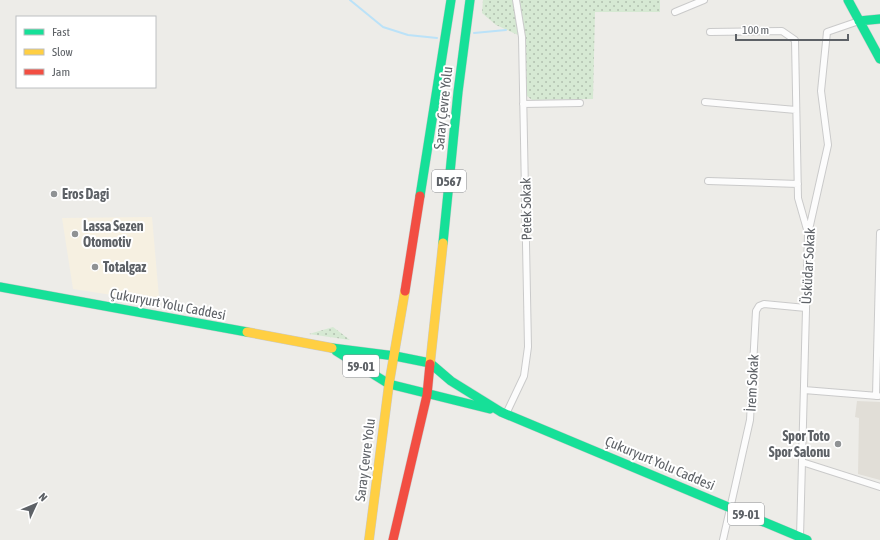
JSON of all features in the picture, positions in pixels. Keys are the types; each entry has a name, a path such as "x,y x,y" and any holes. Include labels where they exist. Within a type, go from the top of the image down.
{"main road":[{"name":"Saray Çevre Yolu","path":"395,356 438,92 451,0"},
{"name":"Saray Çevre Yolu","path":"430,363 458,92 470,0"},
{"path":"848,0 880,59"},
{"path":"859,21 880,19"},
{"name":"Çukuryurt Yolu Caddesi","path":"0,287 332,348 395,356 430,363"},
{"name":"59-01","path":"332,348 389,384"},
{"name":"D567","path":"389,384 395,356"},
{"name":"D567","path":"393,540 426,395 430,363"},
{"name":"59-01","path":"430,363 451,381 504,413"},
{"name":"Saray Çevre Yolu","path":"369,540 389,384"},
{"path":"389,384 426,395 504,413"},
{"name":"Çukuryurt Yolu Caddesi","path":"504,413 803,538"}],"street":[{"name":"Petek Sokak","path":"504,413 524,376 528,347 522,37 516,0"},
{"path":"676,12 704,0"},
{"name":"Üsküdar Sokak","path":"803,538 802,462 808,234 828,145 821,91 827,32 859,21"},
{"path":"710,32 782,31 795,40 798,198 808,234"},
{"path":"705,102 796,110"},
{"path":"523,104 580,103"},
{"path":"708,181 798,184"},
{"path":"804,390 878,396 880,233"},
{"name":"İrem Sokak","path":"723,540 750,420 756,311 759,306 764,304 806,308"},
{"path":"802,462 880,487"}],"shaded area":[{"path":"152,217 160,309 151,301 73,289 62,218"},
{"path":"857,401 880,402 880,480 858,474 859,418 855,417"}],"green space":[{"path":"483,0 660,0 660,12 595,12 593,99 532,100 527,96 518,35 496,25 482,13"},
{"path":"333,327 350,340 309,334"}],"waterway":[{"path":"350,0 383,27 408,35 437,38"},
{"path":"474,33 506,30"}],"traffic: fast":[{"path":"420,196 451,0"},
{"path":"443,243 458,92 470,0"},
{"path":"848,0 880,59"},
{"path":"859,21 880,19"},
{"path":"0,287 247,332"},
{"path":"332,348 395,356 430,363 451,381 501,412"},
{"path":"336,351 389,384 490,409"},
{"path":"501,412 807,540"}],"traffic: slow":[{"path":"430,364 443,243"},
{"path":"369,540 389,384 405,291"},
{"path":"247,332 332,348"}],"traffic: jam":[{"path":"405,291 420,196"},
{"path":"393,540 427,395 430,364"}],"place":[{"name":"Eros Dagi","path":"54,194"},
{"name":"Lassa Sezen Otomotiv","path":"75,234"},
{"name":"Totalgaz","path":"95,267"},
{"name":"Spor Toto Spor Salonu","path":"838,444"}]}
